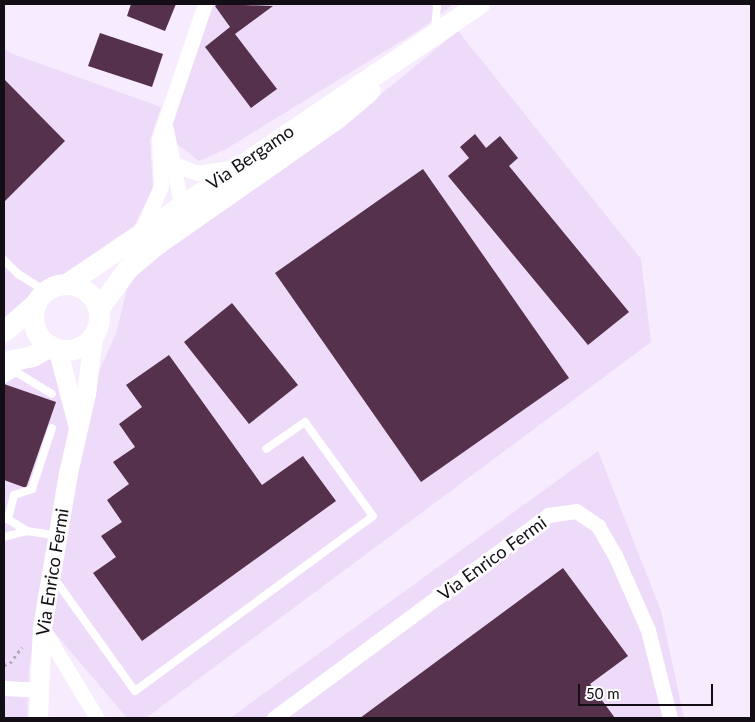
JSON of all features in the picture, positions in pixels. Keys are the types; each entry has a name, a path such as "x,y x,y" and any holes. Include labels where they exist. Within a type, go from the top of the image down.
{"main road":[{"name":"Via Bergamo","path":"99,308 148,239 181,204 479,4"},
{"name":"Via Bergamo","path":"68,283 148,239 337,118 435,35"},
{"path":"4,330 40,297 68,283 82,288 99,308 99,327 93,338 80,348 53,349 4,362"},
{"path":"40,297 32,317 36,330 53,349"}],"street":[{"path":"148,239 161,186 159,139 205,4"},
{"path":"166,120 181,204"},
{"path":"174,164 197,173 237,167"},
{"name":"Via Enrico Fermi","path":"38,718 37,690 42,626 77,428 86,394 93,338"},
{"name":"Via Enrico Fermi","path":"53,349 77,428"},
{"name":"Via Enrico Fermi","path":"274,718 548,515 576,511 598,526 615,555 648,630 670,718"},
{"path":"42,626 97,718"},
{"path":"4,688 37,690"}],"lane":[{"path":"435,35 437,4"},
{"path":"4,260 40,297"},
{"path":"4,379 16,372 52,394"},
{"path":"50,574 135,691 373,516 305,422 266,449"},
{"path":"52,428 32,489 14,496 6,518 27,531 57,536"},
{"path":"4,537 27,531"}],"shaded area":[{"path":"209,4 454,4 421,29 226,149 199,161 177,144 171,124"},
{"path":"458,31 641,259 651,342 146,718 127,718 49,626 95,380 116,334 130,277 374,100"},
{"path":"4,48 10,53 161,107 150,140 153,188 132,230 68,274 48,280 4,320"},
{"path":"45,358 54,362 74,427 37,615 29,669 27,718 4,718 4,366"},
{"path":"598,451 661,611 684,718 230,718"}],"building":[{"path":"131,4 176,4 165,31 127,16"},
{"path":"218,4 273,6 235,34 277,89 251,108 205,47 230,27 215,6"},
{"path":"100,33 163,54 152,87 88,66"},
{"path":"4,79 65,141 4,202"},
{"path":"475,134 486,148 500,136 518,158 509,166 629,312 588,345 448,176 469,158 460,147"},
{"path":"423,169 569,378 421,482 275,273"},
{"path":"232,303 298,385 249,424 184,342"},
{"path":"169,355 262,485 303,456 336,501 142,641 93,573 116,557 101,536 122,522 107,500 129,484 113,462 135,447 119,424 142,407 126,385"},
{"path":"4,384 56,402 26,488 4,480"},
{"path":"563,568 628,656 590,684 615,718 360,718"}]}
